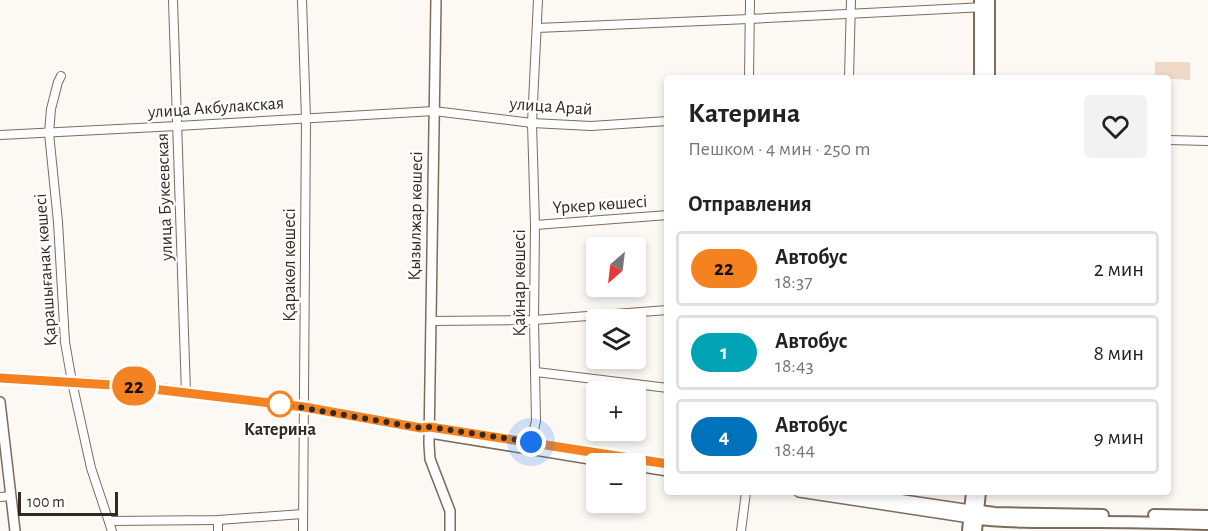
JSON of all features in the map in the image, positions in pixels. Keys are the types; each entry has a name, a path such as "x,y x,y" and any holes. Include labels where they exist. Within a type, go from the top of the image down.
{"main road":[{"path":"980,75 985,3"},
{"path":"985,3 989,75"},
{"path":"972,495 976,531"},
{"path":"968,531 980,495"},
{"path":"974,514 1208,516"},
{"path":"974,514 1041,522 1208,524"}],"street":[{"name":"улица Букеевская","path":"173,0 186,393"},
{"name":"Қаракөл көшесі","path":"302,0 306,118 303,531"},
{"name":"Қызылжар көшесі","path":"436,0 427,429 430,459 450,511 450,531"},
{"name":"Қайнар көшесі","path":"531,442 536,421 532,123 537,0"},
{"path":"749,75 750,0"},
{"path":"849,75 851,0"},
{"path":"537,28 851,14 985,3"},
{"name":"Қарашығанақ көшесі","path":"62,76 58,82 51,109 49,133 58,222 65,342 91,468 112,531"},
{"name":"улица Акбулакская","path":"0,135 434,111"},
{"name":"улица Арай","path":"434,111 532,123 591,126 664,122"},
{"path":"1171,140 1208,141"},
{"name":"Үркер көшесі","path":"535,225 664,215"},
{"path":"431,321 534,320 664,310"},
{"path":"536,372 664,388"},
{"path":"0,378 128,386 304,407 586,458"},
{"path":"0,402 15,531"},
{"path":"427,429 531,442 664,463"},
{"path":"646,468 664,470"},
{"path":"741,531 746,495"},
{"path":"836,495 974,514"},
{"path":"0,498 11,496"},
{"path":"905,496 974,514"},
{"path":"109,521 218,520 303,514"},
{"path":"218,520 218,531"}],"shaded area":[{"path":"1155,62 1190,62 1190,80 1171,79 1171,75 1155,75"}],"bus line":[{"name":"22","path":"0,378 128,386 304,407 421,428 430,427 664,463"}],"place":[{"name":"Катерина","path":"280,404"}],"route":[{"path":"280,404 421,428 430,427 531,442"}]}
